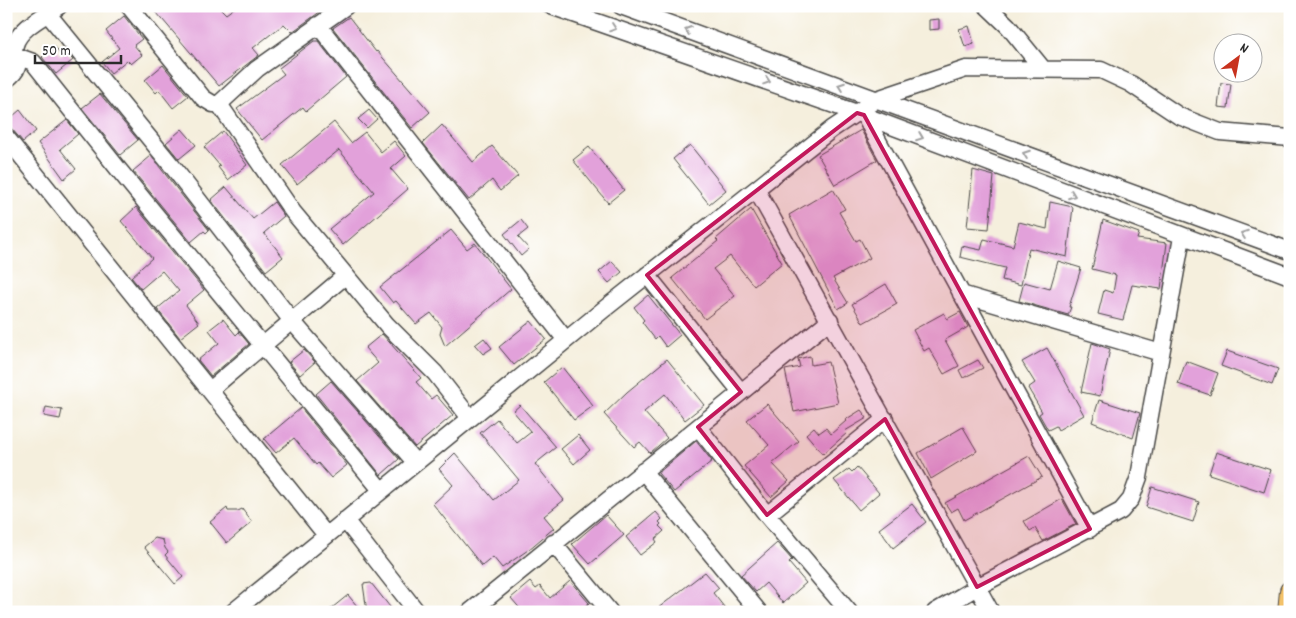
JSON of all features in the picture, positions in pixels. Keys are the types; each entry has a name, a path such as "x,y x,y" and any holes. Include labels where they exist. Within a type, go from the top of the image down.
{"street":[{"path":"128,6 203,98 213,104 219,104 258,69 346,6"},
{"path":"551,6 860,114 1182,237 1290,276"},
{"path":"621,6 1290,251"},
{"path":"987,6 1008,26 1043,69"},
{"path":"6,80 16,73 11,56 20,36 53,10 292,321 416,462"},
{"path":"318,25 566,340"},
{"path":"11,56 33,62 381,490"},
{"path":"232,612 647,275 756,189 860,114 877,99 966,70 1101,70 1131,84 1179,116 1220,132 1290,138"},
{"path":"219,104 293,212 387,325 435,373 470,418"},
{"path":"860,114 1090,529"},
{"path":"6,137 326,535"},
{"path":"756,189 991,612"},
{"path":"935,612 977,587 1121,511 1134,492 1182,237"},
{"path":"647,275 741,392"},
{"path":"210,390 345,276"},
{"path":"961,294 1161,353"},
{"path":"470,612 830,320"},
{"path":"767,515 885,419"},
{"path":"698,427 767,515 849,612"},
{"path":"643,471 759,612"},
{"path":"345,520 417,612"},
{"path":"554,544 610,612"}],"highlighted area":[{"path":"857,113 864,115 1090,529 977,587 885,419 767,515 698,427 741,392 647,275"}],"building":[{"path":"151,6 218,6 226,14 237,6 328,6 292,32 284,24 253,48 259,55 219,86"},
{"path":"124,16 142,39 134,45 142,55 131,64 127,60 111,73 102,62 119,48 106,31"},
{"path":"349,17 376,52 430,112 412,128 333,28"},
{"path":"939,19 939,29 929,30 929,20"},
{"path":"969,26 974,44 965,47 959,29"},
{"path":"314,41 318,41 346,77 306,111 303,107 262,140 237,109 284,74 279,68"},
{"path":"55,47 61,56 66,52 73,60 56,74 42,57"},
{"path":"163,65 188,96 173,108 159,90 156,93 145,80"},
{"path":"1221,83 1231,84 1228,108 1218,107"},
{"path":"100,94 138,140 120,155 82,108"},
{"path":"20,110 36,131 23,142 6,122"},
{"path":"369,110 377,119 367,128 358,119"},
{"path":"67,120 78,134 60,149 76,169 64,179 38,143"},
{"path":"334,122 351,143 365,132 381,152 394,141 406,156 391,169 408,189 343,245 329,229 374,192 339,150 297,184 282,165"},
{"path":"442,125 473,162 492,146 518,176 500,191 492,180 469,200 423,143"},
{"path":"182,129 196,145 179,159 166,143"},
{"path":"861,130 877,160 835,185 818,155"},
{"path":"223,131 247,165 228,180 218,167 220,166 204,147"},
{"path":"690,145 726,190 709,204 673,159"},
{"path":"589,147 624,190 608,203 573,160"},
{"path":"151,156 209,230 206,233 204,231 191,242 133,171"},
{"path":"973,170 994,176 989,229 967,227"},
{"path":"226,187 253,219 274,202 284,216 264,233 283,257 266,271 211,200"},
{"path":"833,189 845,209 839,212 856,241 860,239 870,258 833,278 848,303 838,309 789,215"},
{"path":"1050,202 1073,207 1067,257 1029,248 1021,285 1002,280 1005,268 960,257 962,246 981,250 984,239 1013,246 1019,222 1047,229"},
{"path":"136,207 204,290 186,305 199,323 180,338 157,309 179,291 162,271 141,289 131,277 152,258 121,221"},
{"path":"751,209 782,263 754,286 730,256 713,269 735,296 705,319 672,278 718,241 716,239"},
{"path":"521,220 528,229 518,237 529,249 521,256 504,234"},
{"path":"1103,220 1139,233 1137,239 1167,243 1161,289 1132,285 1123,320 1098,314 1104,290 1113,293 1116,275 1092,269"},
{"path":"451,230 467,249 475,243 511,289 445,346 440,334 442,327 431,313 416,324 396,301 393,303 380,287"},
{"path":"612,261 622,272 609,283 599,272"},
{"path":"1058,261 1081,268 1068,315 1019,301 1024,282 1050,289"},
{"path":"886,284 897,304 863,323 852,304"},
{"path":"648,295 680,335 666,347 658,336 655,339 642,322 644,320 634,307"},
{"path":"960,312 968,327 945,340 959,366 944,374 929,348 924,351 913,330 944,313 947,319"},
{"path":"223,319 236,335 239,332 249,344 211,376 198,360 219,343 209,330"},
{"path":"531,321 546,339 514,365 499,347"},
{"path":"382,334 421,378 416,382 431,399 436,395 453,415 415,447 357,381 378,363 365,348"},
{"path":"484,338 492,348 483,354 475,345"},
{"path":"1092,343 1110,349 1100,396 1081,392"},
{"path":"1047,348 1084,415 1058,430 1056,426 1048,430 1039,414 1042,412 1028,388 1035,383 1022,362"},
{"path":"304,350 315,362 300,375 289,362"},
{"path":"1227,351 1278,369 1272,385 1221,366"},
{"path":"810,356 811,365 828,362 838,403 794,412 785,370 800,367 798,359"},
{"path":"667,359 704,405 685,420 665,394 644,412 667,438 650,453 640,442 634,447 604,414"},
{"path":"978,360 983,368 963,378 959,370"},
{"path":"1186,361 1218,373 1210,395 1178,384"},
{"path":"562,367 593,406 574,420 544,382"},
{"path":"331,381 399,459 381,475 316,394"},
{"path":"1099,400 1140,413 1133,438 1092,422"},
{"path":"767,404 799,441 772,463 789,481 771,497 744,466 769,445 747,420"},
{"path":"520,405 556,447 535,464 564,500 544,516 554,528 528,550 502,568 493,557 482,566 433,504 453,485 439,469 455,453 494,500 519,480 480,433 497,419 517,443 531,432 513,411"},
{"path":"46,407 62,410 60,419 44,416"},
{"path":"301,408 347,465 331,478 318,463 316,465 294,438 276,453 264,439"},
{"path":"861,410 867,418 845,431 847,433 823,454 806,434 814,427 819,433 826,428 831,434 845,420"},
{"path":"963,427 977,451 931,479 918,453"},
{"path":"578,435 590,450 574,464 561,449"},
{"path":"696,441 712,461 674,492 658,473"},
{"path":"1216,452 1271,470 1264,492 1209,474"},
{"path":"1029,456 1042,477 964,520 958,508 951,512 945,503"},
{"path":"857,467 879,493 859,510 834,480 849,469 852,472"},
{"path":"1152,487 1199,502 1193,522 1146,507"},
{"path":"1062,499 1076,524 1043,541 1035,528 1030,531 1024,521"},
{"path":"912,504 926,522 893,548 879,529"},
{"path":"227,508 228,511 242,509 252,522 227,543 210,522"},
{"path":"656,512 662,519 659,522 661,524 659,526 664,531 655,539 657,542 640,555 626,537"},
{"path":"606,515 624,535 590,564 572,544"},
{"path":"155,538 163,540 168,552 165,555 183,577 175,584 144,547"},
{"path":"777,543 792,560 789,563 806,583 783,603 766,583 756,592 741,575"},
{"path":"705,572 719,588 713,593 728,612 653,612"},
{"path":"570,581 589,603 578,612 523,612 511,598 530,582 536,589 540,586 550,598"},
{"path":"371,583 394,612 367,612 363,584"},
{"path":"348,595 362,612 327,612"}]}
